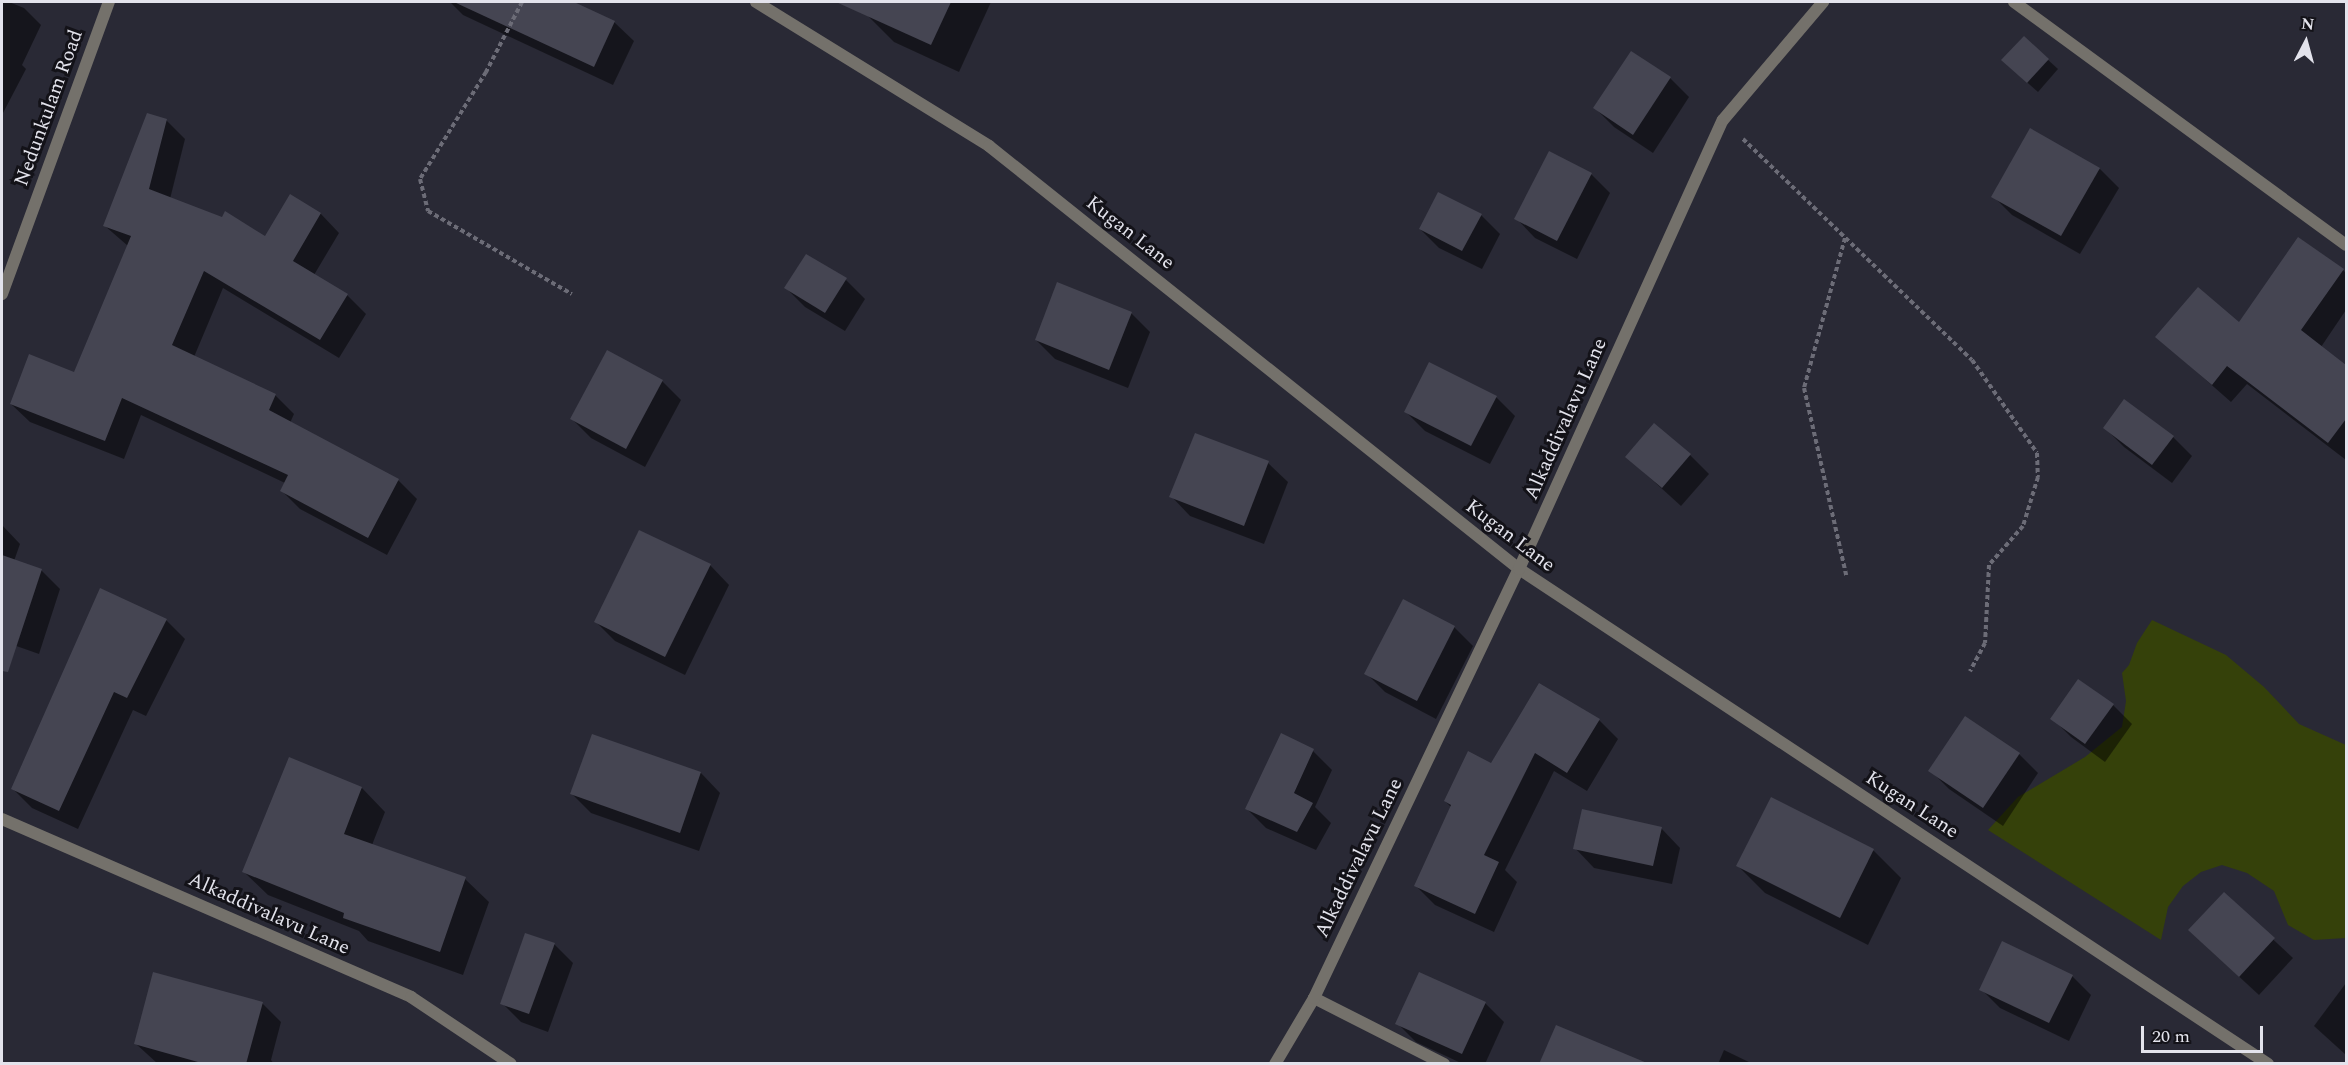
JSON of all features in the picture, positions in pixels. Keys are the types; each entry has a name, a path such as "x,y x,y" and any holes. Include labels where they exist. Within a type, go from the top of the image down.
{"street":[{"name":"Nedunkulam Road","path":"2,294 109,2"},
{"name":"Kugan Lane","path":"756,2 989,146 1519,569 2268,1064"},
{"name":"Alkaddivalavu Lane","path":"1275,1064 1314,998 1519,569 1723,120 1823,2"},
{"path":"2014,2 2346,245"},
{"name":"Alkaddivalavu Lane","path":"2,819 411,997 511,1064"},
{"path":"1314,998 1444,1064"}],"path":[{"path":"522,2 486,72 420,179 428,211 572,294"},
{"path":"1723,120 1972,360 2037,453 2038,477 2023,526 1989,565 1985,643 1970,671"},
{"path":"1845,238 1804,388 1846,575"}],"green space":[{"path":"2152,620 2226,655 2264,687 2299,724 2346,745 2346,938 2314,940 2288,925 2274,891 2247,873 2222,865 2201,872 2183,886 2168,907 2161,940 1988,830 2018,797 2085,757 2122,727 2126,701 2122,673 2129,665 2137,643"}],"building":[{"path":"454,2 574,2 615,21 594,67"},
{"path":"836,2 951,2 931,45"},
{"path":"2024,36 2049,59 2027,83 2001,60"},
{"path":"1631,51 1671,77 1633,135 1593,108"},
{"path":"147,113 167,119 149,189 222,217 225,211 265,236 290,194 321,213 293,261 348,294 320,340 204,271 172,345 276,394 269,410 399,479 368,538 280,491 288,475 122,398 105,441 10,404 29,354 74,372 131,236 103,226"},
{"path":"2030,128 2100,168 2061,236 1991,197"},
{"path":"1549,151 1592,173 1557,241 1514,219"},
{"path":"1438,192 1482,214 1462,251 1419,229"},
{"path":"2298,237 2344,269 2301,330 2346,365 2346,419 2328,443 2227,366 2212,385 2155,337 2198,287 2239,322"},
{"path":"806,254 847,278 825,313 784,288"},
{"path":"1057,282 1132,312 1109,370 1035,340"},
{"path":"607,350 663,380 626,449 570,419"},
{"path":"1429,362 1497,396 1471,446 1404,412"},
{"path":"2124,399 2174,436 2152,465 2103,428"},
{"path":"1654,423 1691,454 1662,488 1625,457"},
{"path":"1195,433 1269,461 1244,526 1169,497"},
{"path":"639,530 711,564 665,657 594,622"},
{"path":"2,555 42,569 8,672 2,671"},
{"path":"100,588 167,619 127,698 114,692 59,811 11,789"},
{"path":"1403,599 1455,626 1417,701 1364,674"},
{"path":"2078,679 2114,704 2085,744 2050,719"},
{"path":"1539,683 1600,719 1567,773 1535,753 1484,855 1499,862 1475,914 1414,886 1451,805 1444,801 1468,751 1491,763"},
{"path":"1965,716 2020,753 1983,808 1928,771"},
{"path":"1281,733 1314,749 1294,793 1313,803 1297,832 1245,809"},
{"path":"592,734 701,772 680,833 570,794"},
{"path":"289,757 362,787 344,834 466,877 440,952 343,918 344,913 242,872"},
{"path":"1771,797 1874,849 1840,918 1736,866"},
{"path":"1582,809 1662,827 1653,866 1573,849"},
{"path":"2224,892 2275,938 2239,977 2188,930"},
{"path":"525,933 555,943 529,1014 500,1004"},
{"path":"2002,941 2073,975 2049,1023 1979,990"},
{"path":"153,972 263,1002 246,1064 205,1064 134,1044"},
{"path":"1419,972 1486,1002 1462,1054 1395,1024"},
{"path":"1556,1025 1647,1063 1647,1064 1539,1064"}]}
